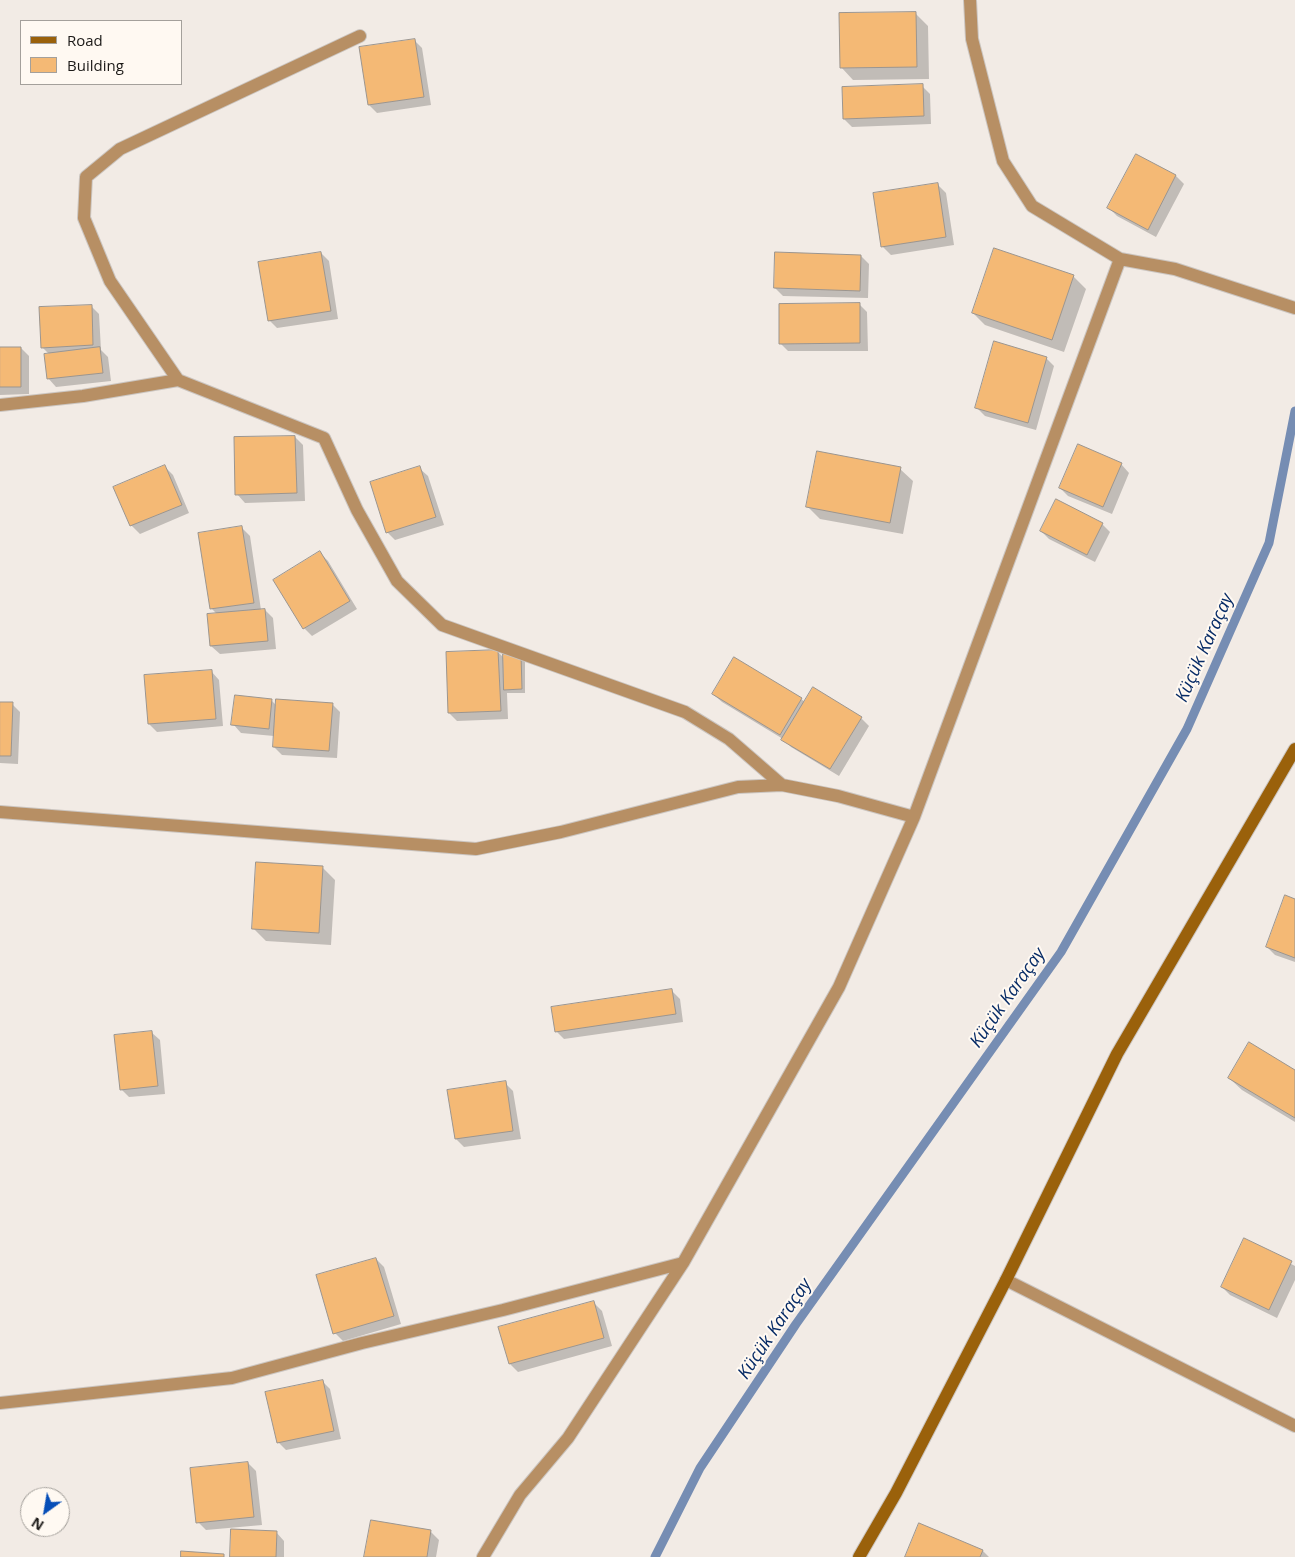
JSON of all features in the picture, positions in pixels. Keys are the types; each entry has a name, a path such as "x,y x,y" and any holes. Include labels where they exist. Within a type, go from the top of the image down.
{"street":[{"path":"970,0 972,39 1003,161 1032,206 1120,259 1175,269 1295,308"},
{"path":"178,380 110,281 84,218 86,177 120,149 360,36"},
{"path":"483,1557 520,1496 568,1438 683,1263 839,988 914,817 1120,259"},
{"path":"0,405 83,396 178,380 324,438 356,510 396,581 442,624 685,712 729,739 782,785"},
{"path":"859,1557 896,1493 1006,1280 1117,1054 1295,749"},
{"path":"0,812 476,849 561,832 738,787 782,785 838,796 914,817"},
{"path":"0,1403 232,1378 362,1343 503,1310 683,1263"},
{"path":"1006,1280 1295,1426"}],"building":[{"path":"916,12 917,67 840,68 839,13"},
{"path":"415,39 424,97 368,105 359,47"},
{"path":"923,84 924,116 843,119 842,87"},
{"path":"1136,154 1176,175 1148,230 1107,208"},
{"path":"938,183 946,237 881,247 873,193"},
{"path":"994,248 1074,275 1052,340 972,313"},
{"path":"321,252 331,311 268,321 258,262"},
{"path":"775,252 861,255 860,291 774,288"},
{"path":"860,303 860,343 779,344 779,304"},
{"path":"92,305 93,345 41,348 39,307"},
{"path":"994,341 1047,357 1028,423 975,408"},
{"path":"0,347 21,347 21,387 0,387"},
{"path":"100,347 103,373 47,379 44,354"},
{"path":"295,436 297,493 235,495 234,437"},
{"path":"1078,444 1122,463 1103,507 1059,488"},
{"path":"817,451 901,467 890,523 806,507"},
{"path":"165,465 182,505 130,526 113,487"},
{"path":"420,466 436,517 386,533 370,482"},
{"path":"1056,499 1103,523 1087,555 1040,531"},
{"path":"242,526 254,603 210,609 198,533"},
{"path":"320,551 350,601 303,629 273,580"},
{"path":"265,609 268,641 210,646 207,614"},
{"path":"498,650 501,711 448,713 446,652"},
{"path":"503,654 521,654 522,689 504,690"},
{"path":"734,657 802,698 780,735 712,694"},
{"path":"212,670 216,719 148,724 144,675"},
{"path":"813,687 862,717 830,769 781,740"},
{"path":"235,695 272,699 269,729 231,725"},
{"path":"276,699 333,703 329,751 273,747"},
{"path":"0,702 13,702 11,756 0,756"},
{"path":"256,862 323,866 319,933 252,929"},
{"path":"1285,895 1295,899 1295,958 1266,947"},
{"path":"672,989 676,1014 555,1032 551,1007"},
{"path":"152,1031 158,1086 120,1090 114,1035"},
{"path":"1249,1042 1295,1070 1295,1118 1228,1078"},
{"path":"506,1081 513,1131 455,1139 447,1090"},
{"path":"1244,1238 1292,1261 1269,1310 1221,1287"},
{"path":"376,1258 394,1316 333,1334 316,1275"},
{"path":"594,1301 604,1338 509,1364 498,1327"},
{"path":"323,1380 334,1431 277,1443 265,1392"},
{"path":"248,1462 254,1517 196,1523 190,1468"},
{"path":"371,1520 431,1530 427,1557 364,1557"},
{"path":"919,1523 983,1550 980,1557 905,1557"},
{"path":"231,1529 277,1531 276,1557 230,1557"},
{"path":"181,1551 224,1554 224,1557 181,1557"}],"waterway":[{"name":"Küçük Karaçay","path":"655,1557 700,1468 796,1324 1061,952 1187,729 1269,543 1295,411"}]}
